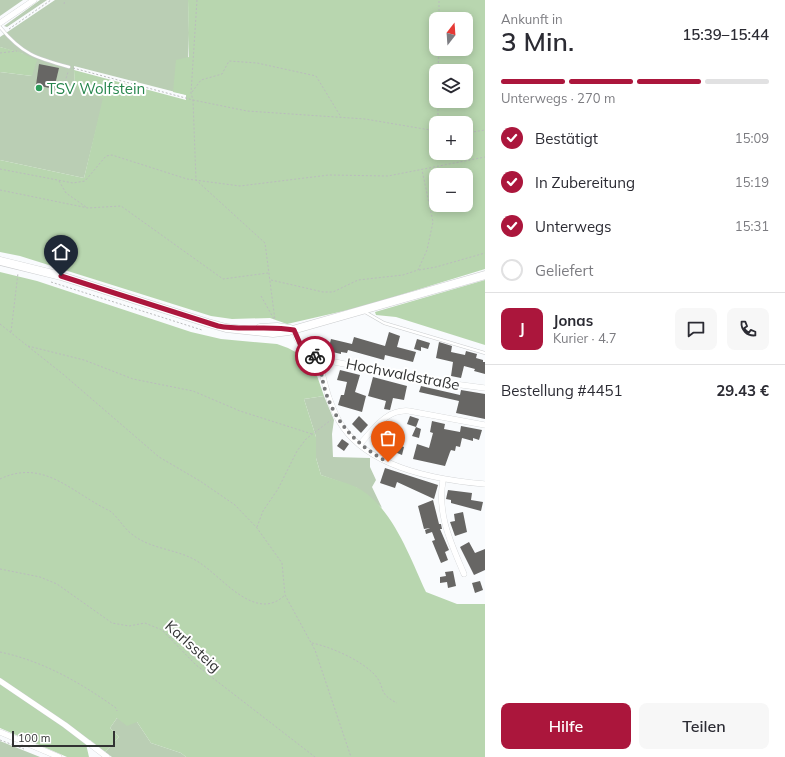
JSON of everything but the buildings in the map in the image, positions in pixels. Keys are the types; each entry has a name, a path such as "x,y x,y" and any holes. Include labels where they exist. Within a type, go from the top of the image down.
{"main road":[{"path":"0,261 49,273 226,328 278,333 294,330 485,275"}],"street":[{"path":"0,23 34,0"},
{"path":"294,330 297,339 303,348 320,359 323,378 336,416 344,428 360,444 376,456 400,468 443,480 485,484"},
{"name":"Hochwaldstraße","path":"320,359 423,380 485,388"},
{"path":"360,444 386,416 399,411 409,411 485,425"},
{"path":"443,480 441,498 443,520 464,574"},
{"path":"0,681 107,757"},
{"path":"0,732 58,757"}],"lane":[{"path":"0,28 23,51 40,59 69,67"},
{"path":"363,310 384,323 485,354"}],"path":[{"path":"4,33 51,0"},
{"path":"64,4 65,0"},
{"path":"197,0 191,93 193,100 196,180 265,243 276,323 261,296"},
{"path":"439,0 439,12"},
{"path":"0,54 12,51 23,51"},
{"path":"191,93 201,80 222,74 228,61 257,63 316,76 342,118"},
{"path":"56,89 64,86 69,67 193,100 247,111 365,120 429,130"},
{"path":"473,132 485,130"},
{"path":"0,169 73,183 85,181 106,156 112,155 196,180 240,186 329,175 388,176 485,157"},
{"path":"418,270 427,250 433,222 422,169"},
{"path":"59,180 66,193 88,208"},
{"path":"0,190 88,208 121,206 223,279 268,272"},
{"path":"270,280 323,292 333,292 358,280 403,275 485,253"},
{"path":"11,332 18,272"},
{"path":"0,324 159,457 200,481 235,505 257,528 273,549 284,568 285,595 311,643 329,690 344,742 351,757"},
{"path":"28,346 77,358 133,379 193,391 240,411 312,434"},
{"path":"257,528 263,511 278,489 298,451 312,434 336,416"},
{"path":"0,478 21,471 46,476 110,511 119,518 132,535 153,544 175,550 201,563 240,595 250,601 274,604 285,595"},
{"name":"Karlssteig","path":"0,570 40,577 57,584 112,623 129,626 145,623 162,630 196,665 315,757"},
{"path":"311,643 327,646 350,658 374,674 382,692 387,698 397,703"},
{"path":"0,652 43,665 56,671 88,688 116,708 117,711"}],"green space":[{"path":"0,0 23,0 0,16"},
{"path":"40,0 47,0 7,27 4,26"},
{"name":"TSV Wolfstein","path":"55,0 188,0 189,33 187,95 74,66 75,85 104,98 84,178 0,160 0,72 32,76 23,54 0,47 0,37"},
{"path":"188,0 485,0 485,269 361,307 287,324 270,318 232,319 211,316 20,256 0,252 0,160 84,178 103,98 79,91 75,85 74,70 186,100 186,95 173,92 176,60 189,57"},
{"path":"0,47 19,52 37,60 32,76 0,72"},
{"path":"0,272 37,281 191,332 221,339 277,344 303,356 315,370 324,396 304,399 316,437 316,458 321,475 356,487 369,495 380,506 390,519 426,592 457,604 485,604 485,757 186,757 181,753 151,743 137,722 127,726 117,718 110,728 119,737 105,752 90,740 86,744 89,757 67,757 0,728"},
{"path":"485,280 485,345 396,317 376,315 375,312"},
{"path":"324,396 334,420 332,434 333,457 370,458 370,467 376,480 372,487 382,508 357,488 321,475 316,458 316,437 304,399"},
{"path":"117,718 137,722 151,743 181,753 186,757 112,757 105,752 119,737 110,728"},
{"path":"0,741 40,757 0,757"}],"way so far":[{"path":"315,356 320,359 326,388 339,422 351,436 366,449 388,462"}],"place":[{"name":"TSV Wolfstein","path":"39,88"}],"route":[{"path":"61,276 199,321 226,328 251,330 277,327 294,330 301,346 315,356"}]}
